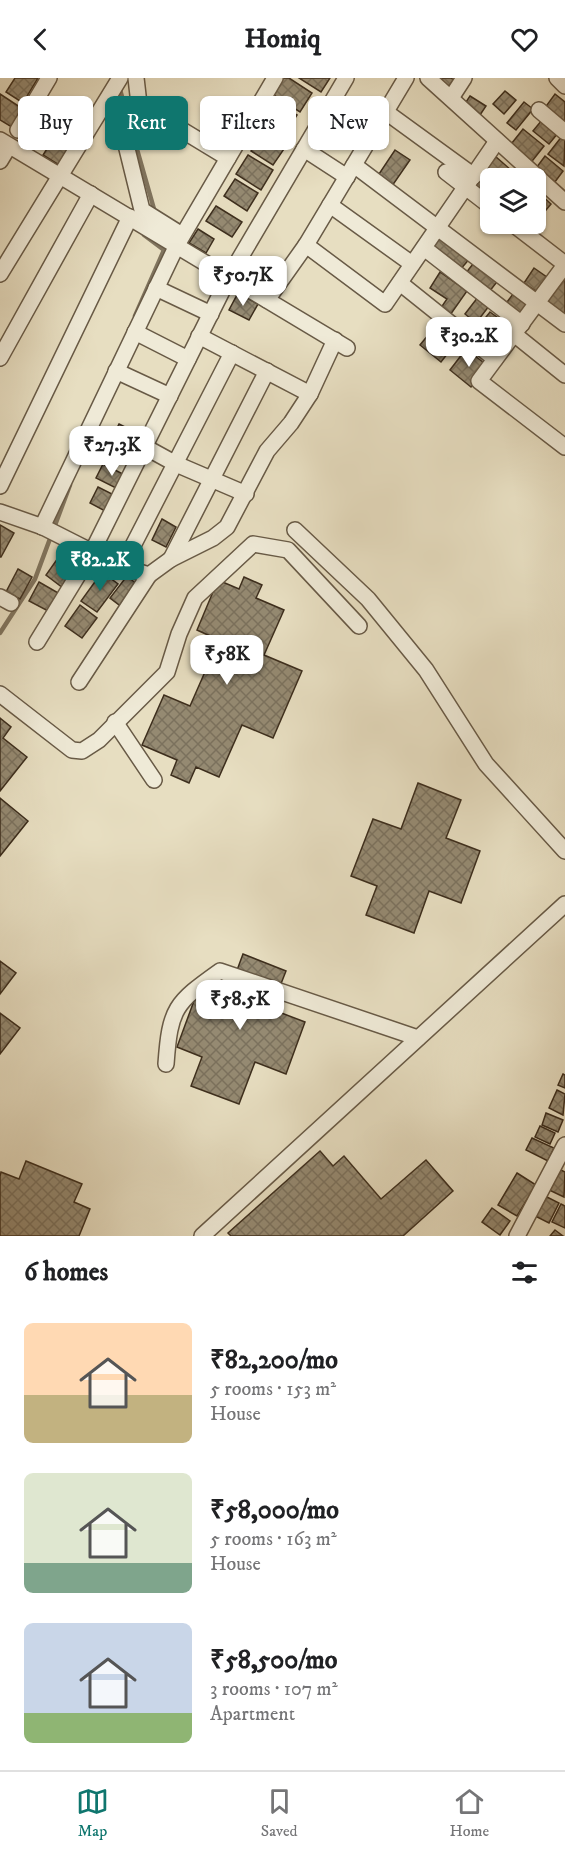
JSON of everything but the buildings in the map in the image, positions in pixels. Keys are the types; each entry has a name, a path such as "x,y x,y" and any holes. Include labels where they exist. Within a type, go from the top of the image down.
{"street":[{"path":"39,96 50,78"},
{"path":"136,78 139,104 228,158"},
{"path":"50,530 70,468 156,288 180,240 275,78"},
{"path":"37,642 92,552 230,275 346,78"},
{"path":"389,107 406,78"},
{"path":"428,78 565,202"},
{"path":"451,98 464,78"},
{"path":"557,78 565,86"},
{"path":"0,274 117,90"},
{"path":"0,486 145,220 117,90"},
{"path":"539,110 565,132"},
{"path":"389,114 470,182 480,194"},
{"path":"306,244 385,304 497,141"},
{"path":"0,161 4,143 91,194 180,240 267,300 341,344 291,423 267,451 227,527 213,538 171,559 149,575 144,586 79,682"},
{"path":"304,149 350,171 438,228 565,324"},
{"path":"267,300 306,244 363,150"},
{"path":"446,172 470,182"},
{"path":"0,358 91,194"},
{"path":"330,205 412,264"},
{"path":"526,234 565,264 479,381 565,447"},
{"path":"424,248 518,329 565,375"},
{"path":"400,283 495,359"},
{"path":"156,288 211,314"},
{"path":"135,332 188,358"},
{"path":"200,336 310,394"},
{"path":"123,567 232,353"},
{"path":"116,371 170,396"},
{"path":"171,559 267,371"},
{"path":"145,447 176,464 246,494"},
{"path":"0,512 50,530 123,567 149,575"},
{"path":"295,530 368,599 426,670 486,764 565,851"},
{"path":"0,694 72,750 82,752 99,740 167,672 179,634 195,598 253,544 288,550 359,626"},
{"path":"115,722 154,780"},
{"path":"202,1236 565,904"},
{"path":"166,1064 169,1027 184,997 220,971 418,1038"},
{"path":"517,1236 565,1145"}],"waterway":[{"path":"119,86 154,209 152,214"},
{"path":"135,316 164,250 144,235"},
{"path":"0,633 35,579 70,485"}]}
